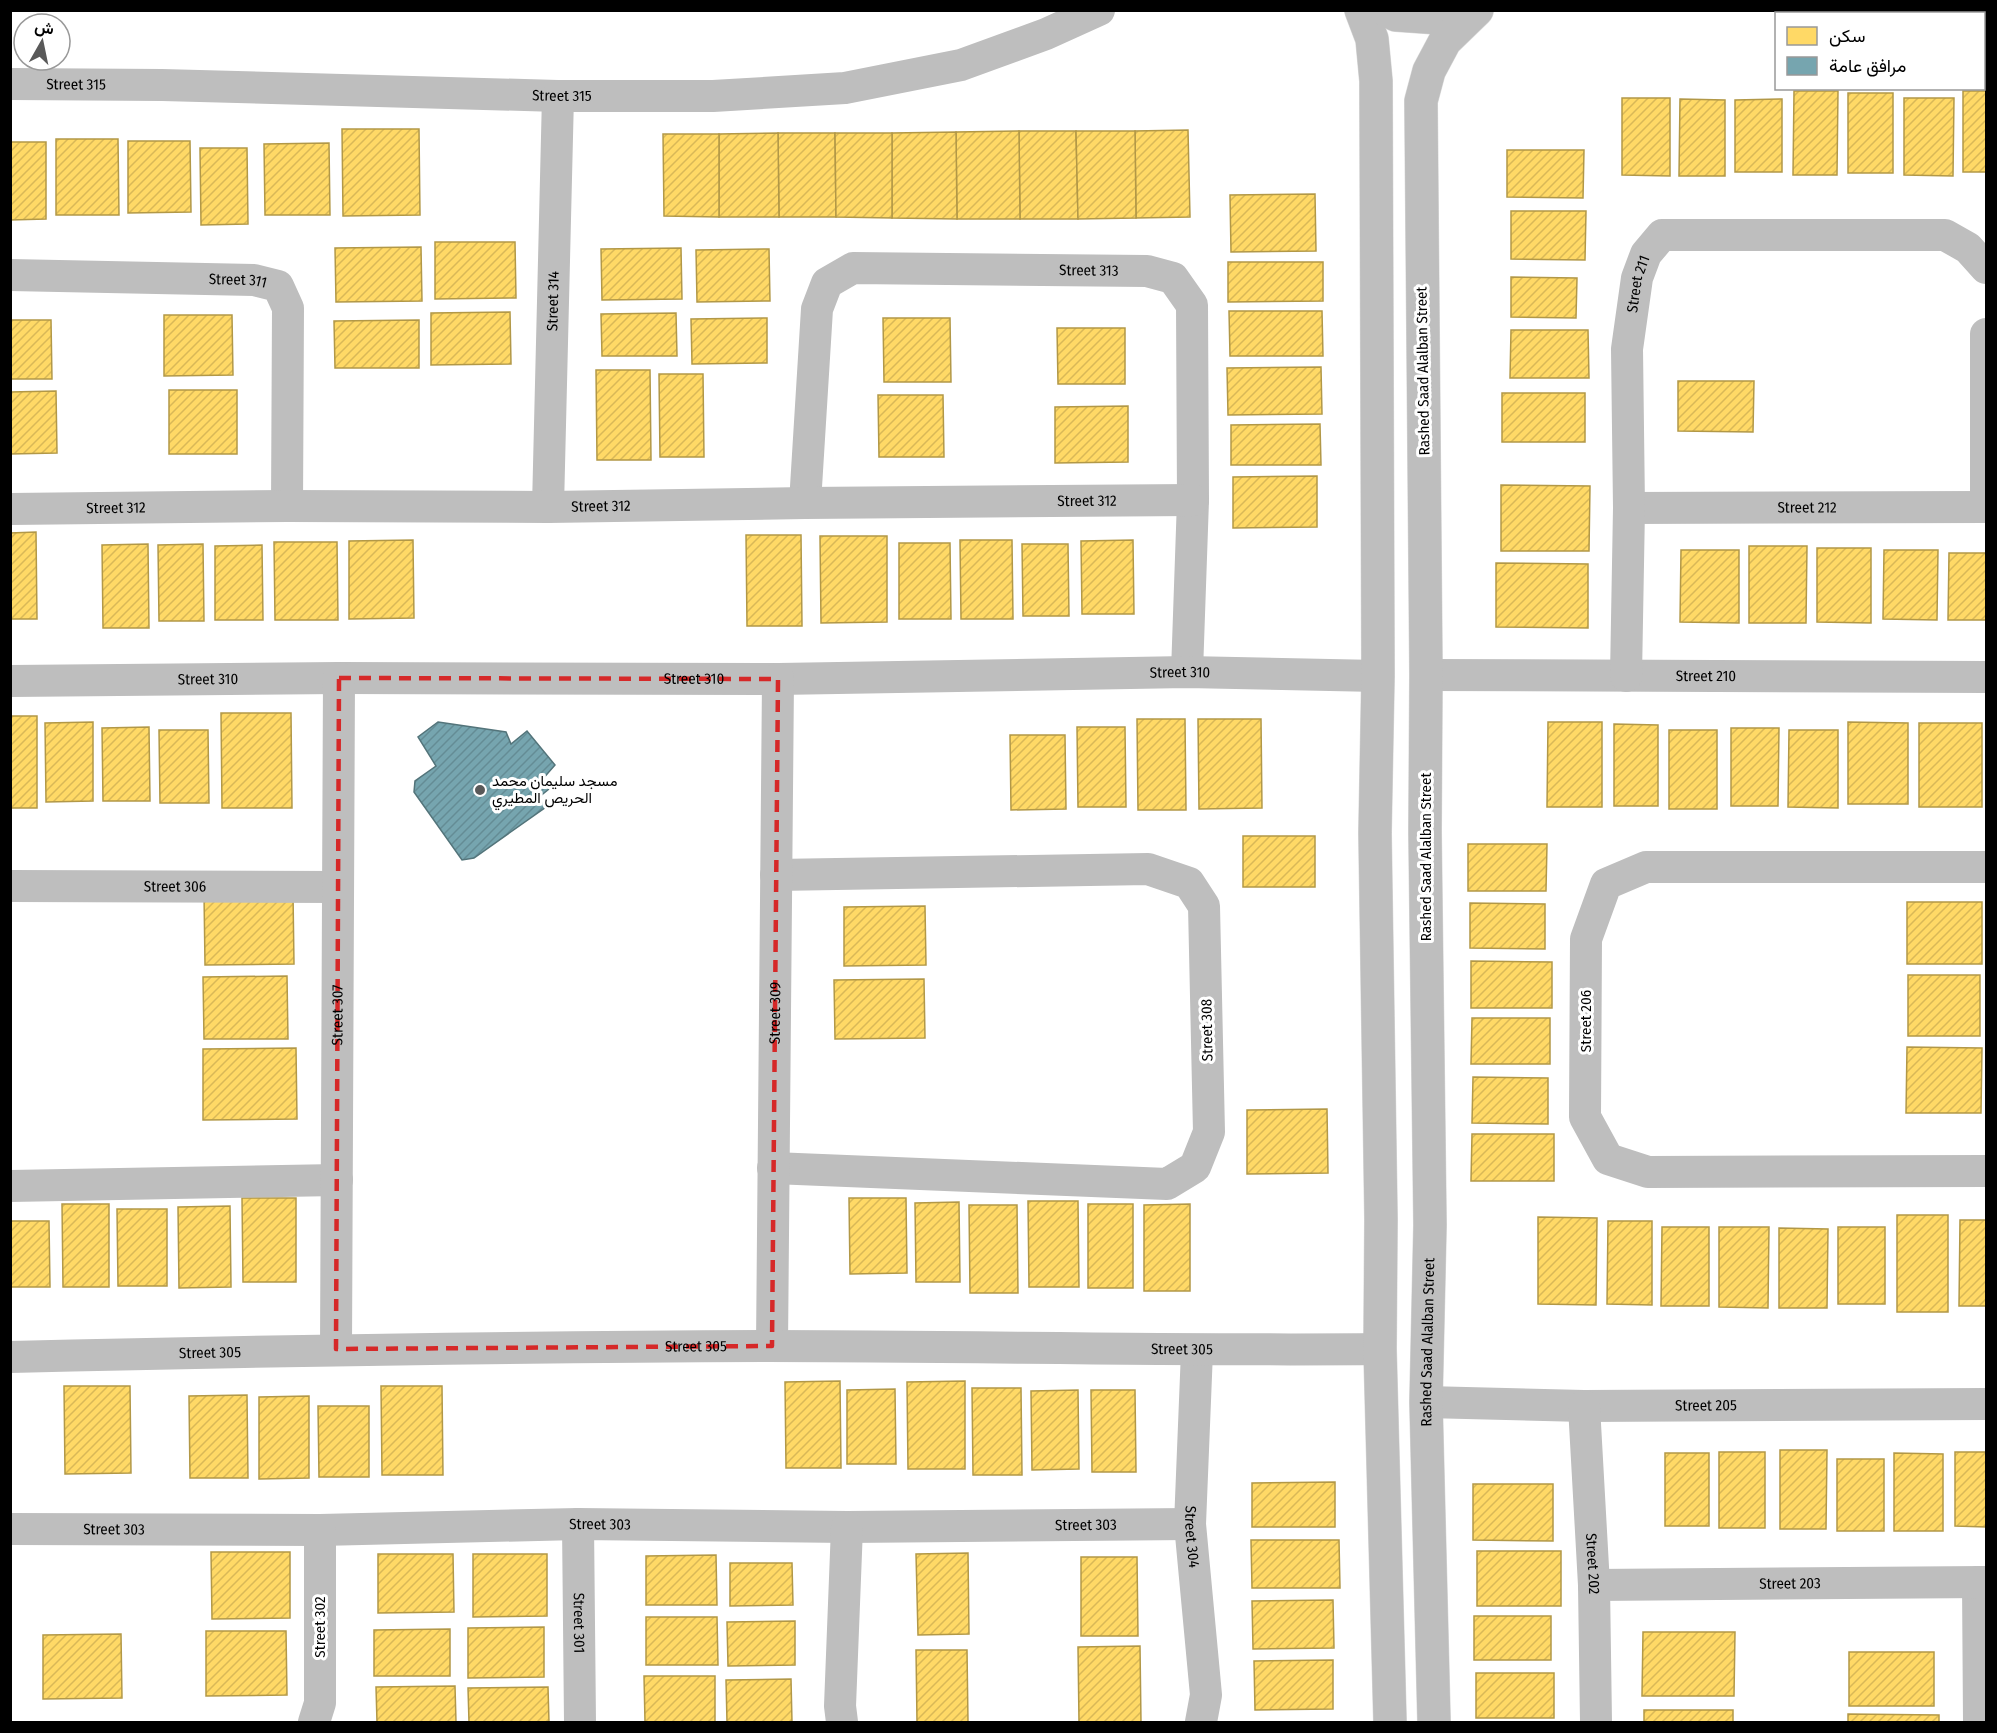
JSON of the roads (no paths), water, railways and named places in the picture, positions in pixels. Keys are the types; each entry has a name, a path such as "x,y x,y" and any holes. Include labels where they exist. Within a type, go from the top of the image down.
{"main road":[{"path":"1361,10 1372,39 1376,81 1378,676 1375,833 1381,1219 1380,1349 1389,1722"},
{"path":"1386,10 1396,15 1439,18 1469,10"},
{"name":"Rashed Saad Alalban Street","path":"1434,1722 1426,1402 1430,1225 1420,101 1429,71 1445,41 1477,10"},
{"path":"1375,833 1394,826 1415,828 1425,832"},
{"path":"1381,1219 1389,1233 1404,1240 1420,1237 1430,1225"}],"street":[{"name":"Street 315","path":"10,84 162,85 558,96 713,96 845,88 961,65 1046,34 1099,10"},
{"name":"Street 314","path":"548,507 558,96"},
{"name":"Street 211","path":"1626,676 1629,508 1627,349 1637,278 1646,254 1662,234 1945,235 1968,249 1986,268"},
{"name":"Street 313","path":"805,503 817,309 826,284 853,268 1147,271 1173,278 1192,305 1193,500 1186,672"},
{"name":"Street 311","path":"10,275 254,280 278,286 288,308 287,506"},
{"path":"1986,334 1986,507"},
{"name":"Street 312","path":"10,509 287,506 548,507 1193,500"},
{"name":"Street 212","path":"1629,508 1986,507"},
{"name":"Street 310","path":"10,681 339,678 778,680 1186,672 1378,676"},
{"name":"Street 210","path":"1426,675 1986,677"},
{"name":"Street 307","path":"336,1349 339,678"},
{"name":"Street 309","path":"772,1346 778,680"},
{"name":"Street 206","path":"1986,867 1646,867 1606,884 1586,939 1586,1117 1608,1158 1648,1172 1986,1172"},
{"name":"Street 308","path":"773,1168 1167,1184 1196,1167 1209,1132 1204,906 1189,883 1148,869 776,875"},
{"name":"Street 306","path":"10,886 338,886"},
{"path":"10,1186 337,1180"},
{"name":"Street 305","path":"10,1357 336,1349 772,1346 1197,1351 1380,1349"},
{"name":"Street 304","path":"1197,1351 1190,1524 1206,1695 1201,1722"},
{"name":"Street 205","path":"1426,1402 1584,1406 1986,1404"},
{"name":"Street 202","path":"1584,1406 1594,1586 1596,1722"},
{"name":"Street 303","path":"10,1529 320,1530 578,1524 847,1527 1190,1524"},
{"name":"Street 301","path":"578,1524 580,1722"},
{"path":"842,1722 840,1706 847,1527"},
{"name":"Street 302","path":"314,1722 320,1703 320,1530"},
{"path":"1978,1722 1982,1582"},
{"name":"Street 203","path":"1594,1586 1982,1582"}],"place":[{"name":"مسجد سليمان محمد الحريص المطيري","path":"480,790"}]}
